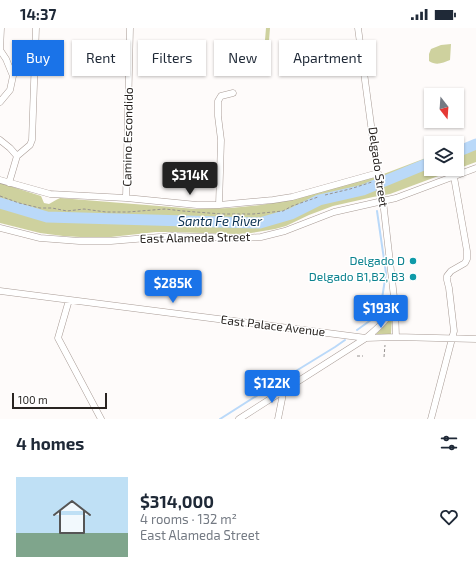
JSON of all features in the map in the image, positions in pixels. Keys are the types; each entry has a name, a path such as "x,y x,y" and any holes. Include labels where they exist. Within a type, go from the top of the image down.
{"street":[{"path":"0,102 10,90 13,76 6,59 0,50 1,28"},
{"path":"9,183 17,156 30,145 32,140 36,28"},
{"name":"Camino Escondido","path":"126,198 130,28"},
{"name":"Delgado Street","path":"358,28 378,175 383,201 395,306 396,337"},
{"path":"219,205 221,140 218,101 221,96 233,93"},
{"path":"0,140 17,156"},
{"name":"East Alameda Street","path":"0,228 40,238 79,242 172,236 245,238 262,236 278,233 334,212 383,201 406,194 476,168"},
{"path":"0,180 50,194 126,198 197,205 219,205 292,197 378,175"},
{"path":"431,419 454,332 447,280 451,271 465,263 467,259 467,251 454,177"},
{"name":"East Palace Avenue","path":"0,291 366,338 396,337 476,339"},
{"path":"69,300 58,338 101,419"},
{"path":"239,419 366,338 384,323 395,306"},
{"path":"278,419 283,390"}],"path":[{"path":"384,357 385,344"},
{"path":"357,356 363,356"}],"green space":[{"path":"266,28 270,28 269,40 265,40"},
{"path":"451,44 450,60 437,64 429,61 431,49 441,45"},
{"path":"476,142 476,162 464,166 464,146"},
{"path":"424,159 424,176 438,176 390,194 333,206 286,226 251,233 156,232 111,237 80,237 40,233 0,223 0,183 41,196 44,203 49,204 60,198 196,209 231,208 290,200 370,178 375,178"},
{"path":"391,317 391,334 376,334 386,324"}],"waterway":[{"name":"Santa Fe River","path":"464,149 476,144"},
{"name":"Santa Fe River","path":"0,203 47,217 260,223 291,214 319,200 363,190 424,165"},
{"path":"357,330 371,320 381,305 386,273 377,211"},
{"path":"220,419 345,340"}],"place":[{"name":"Delgado D","path":"413,261"},
{"name":"Delgado B1,B2, B3","path":"413,277"}]}
